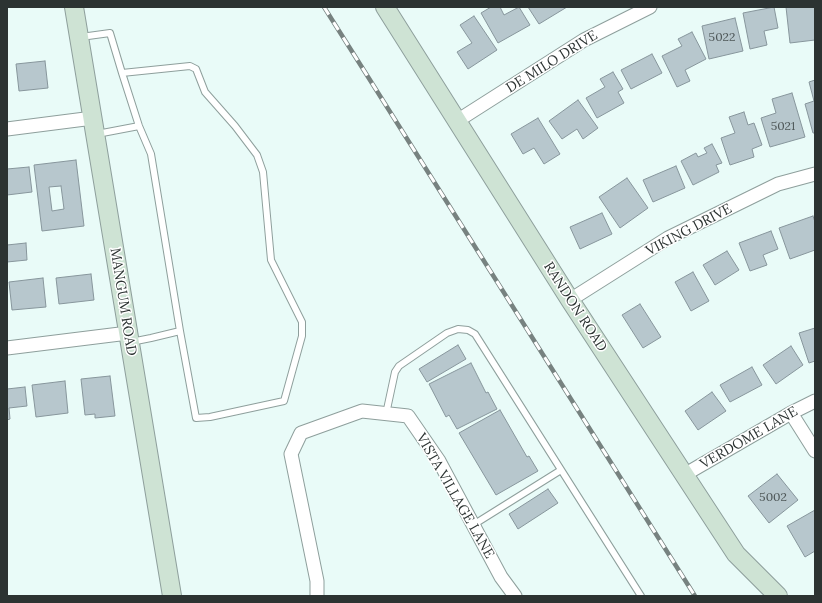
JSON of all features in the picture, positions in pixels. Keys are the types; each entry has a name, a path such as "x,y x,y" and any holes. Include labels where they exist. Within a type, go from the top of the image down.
{"street":[{"name":"MANGUM ROAD","path":"74,7 172,596"},
{"name":"RANDON ROAD","path":"385,7 570,300 736,554 778,596"},
{"name":"DE MILO DRIVE","path":"457,121 584,40 650,7"},
{"path":"7,129 94,126"},
{"name":"VIKING DRIVE","path":"570,300 668,238 778,184 815,174"},
{"path":"7,348 129,338"},
{"name":"VERDOME LANE","path":"684,475 791,413 815,401"},
{"name":"VISTA VILLAGE LANE","path":"317,596 317,582 291,454 301,433 362,411 408,416 438,461 501,577 508,594"},
{"path":"791,413 815,451"}],"lane":[{"path":"79,38 110,33 122,73 139,126 151,154 196,418 284,400 302,336 302,322 271,260 263,172 257,155 235,126 205,92 196,69 190,66 122,73"},
{"path":"94,126 139,126"},
{"path":"386,414 395,372 399,366 447,333 458,329 468,330 475,334 641,596"},
{"path":"129,338 151,338 180,331"},
{"path":"473,525 561,470"}],"building":[{"path":"491,7 500,7 504,15 519,7 530,25 498,43 481,13"},
{"path":"528,7 567,7 539,24"},
{"path":"774,7 778,28 764,31 767,45 750,49 743,13"},
{"path":"786,7 815,7 815,40 790,43"},
{"path":"474,16 497,50 468,69 457,52 472,43 460,25"},
{"path":"735,18 743,51 709,59 702,26"},
{"path":"692,32 706,59 685,70 690,81 677,87 662,56 682,46 678,39"},
{"path":"652,54 662,73 631,89 621,70"},
{"path":"45,61 48,88 19,91 16,64"},
{"path":"613,72 623,89 618,92 624,103 597,118 586,98 605,87 600,79"},
{"path":"815,80 815,133 813,133 805,104 814,101 809,82"},
{"path":"792,93 805,137 770,147 761,118 776,113 772,99"},
{"path":"578,100 598,128 583,139 577,129 562,139 549,121"},
{"path":"744,112 748,125 754,123 762,145 752,149 754,157 730,165 721,138 735,133 729,117"},
{"path":"538,118 560,154 544,164 534,148 523,154 511,134"},
{"path":"712,144 722,163 716,165 719,172 693,185 681,161 696,153 698,157 707,153 704,148"},
{"path":"76,160 84,226 42,231 34,165","holes":["61,186 64,209 52,211 49,187"]},
{"path":"676,166 685,188 653,202 643,180"},
{"path":"29,167 32,192 7,195 7,169"},
{"path":"627,178 648,208 620,228 599,197"},
{"path":"602,213 612,234 580,249 570,227"},
{"path":"813,216 815,222 815,250 790,259 779,228"},
{"path":"771,231 778,249 763,255 767,265 750,271 739,243"},
{"path":"26,243 27,260 7,262 7,245"},
{"path":"727,251 739,270 715,285 703,265"},
{"path":"693,272 709,301 691,311 675,282"},
{"path":"91,274 94,300 59,304 56,278"},
{"path":"43,278 46,307 12,310 9,282"},
{"path":"640,304 661,337 643,348 622,315"},
{"path":"815,328 815,361 809,363 799,333"},
{"path":"458,345 466,359 427,382 419,369"},
{"path":"791,346 803,365 776,384 763,365"},
{"path":"471,363 486,393 488,392 497,409 457,429 449,415 446,417 429,384"},
{"path":"752,367 762,385 730,402 720,385"},
{"path":"110,376 115,416 95,418 95,414 85,415 81,379"},
{"path":"65,381 68,413 36,417 32,385"},
{"path":"25,387 27,406 9,408 10,419 7,420 7,389"},
{"path":"712,392 726,411 698,430 685,411"},
{"path":"500,410 527,457 529,456 538,471 496,495 459,433"},
{"path":"777,474 798,500 769,523 748,496"},
{"path":"548,489 558,503 518,529 509,514"},
{"path":"815,510 815,551 805,557 787,526"}],"railway":[{"path":"324,7 695,596"}]}
